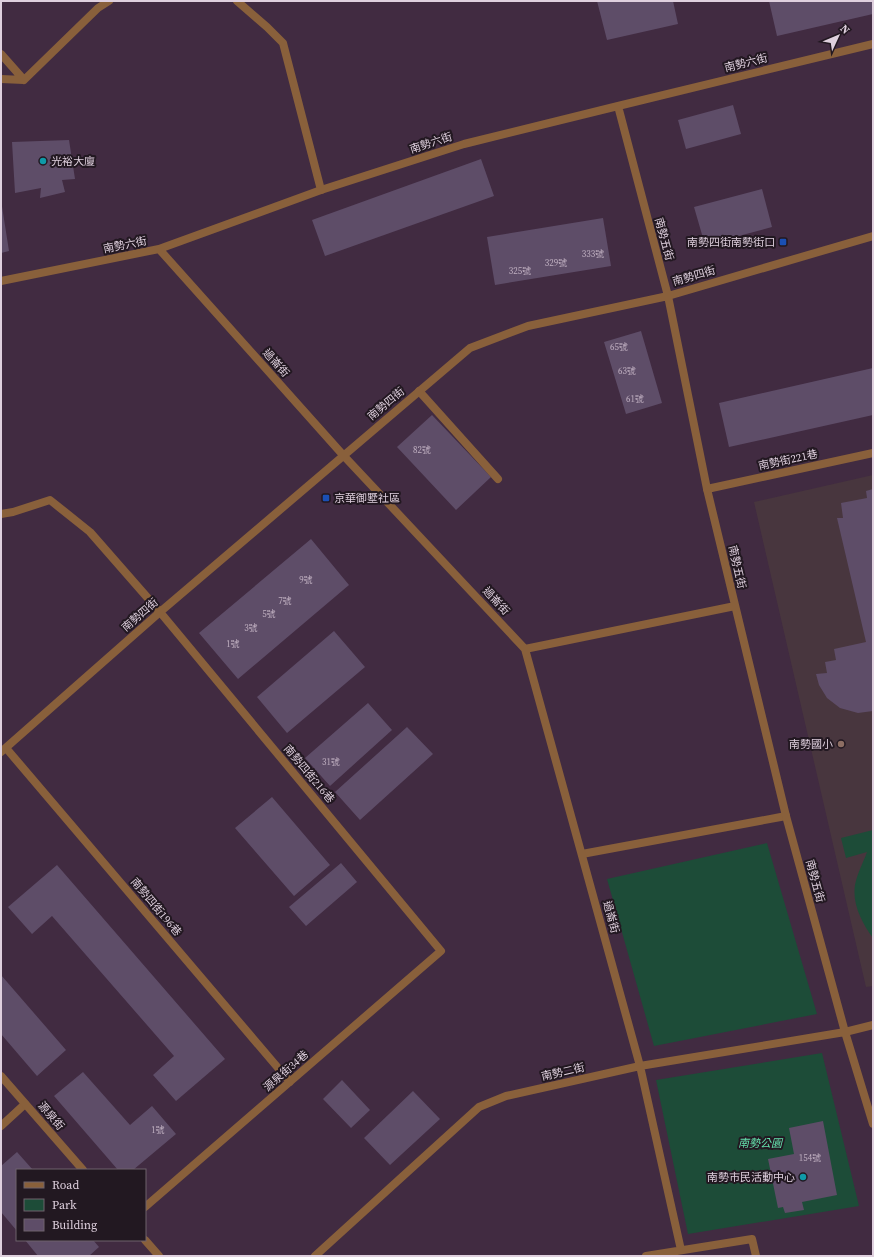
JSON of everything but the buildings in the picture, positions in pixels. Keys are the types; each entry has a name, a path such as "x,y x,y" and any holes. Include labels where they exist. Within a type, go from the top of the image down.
{"street":[{"path":"1,79 24,80 98,8 109,1"},
{"path":"237,1 283,43 321,190"},
{"name":"南勢六街","path":"1,281 159,249 321,190 464,144 873,44"},
{"path":"1,54 24,80"},
{"name":"南勢五街","path":"618,106 668,296 707,489 786,816 845,1032 873,1124"},
{"name":"南勢四街","path":"3,750 160,612 470,348 528,326 668,296 873,236"},
{"name":"過崙街","path":"159,249 343,455 525,648 640,1066 681,1250"},
{"path":"419,391 498,479"},
{"name":"南勢街221巷","path":"707,489 873,453"},
{"name":"南勢四街216巷","path":"1,514 13,512 50,500 90,532 160,612 441,951"},
{"path":"525,648 735,606"},
{"name":"南勢四街196巷","path":"3,750 290,1082"},
{"path":"582,854 786,816"},
{"name":"源泉街34巷","path":"146,1207 441,951"},
{"name":"南勢二街","path":"315,1256 479,1107 506,1096 640,1066 845,1032 873,1025"},
{"name":"源泉街","path":"1,1076 82,1169"},
{"path":"1,1126 25,1104"},
{"path":"646,1256 752,1239 756,1256"},
{"path":"146,1241 159,1256"}],"shaded area":[{"name":"南勢國小","path":"873,475 873,986 866,987 754,502"}],"green space":[{"path":"873,830 873,938 865,926 856,906 854,892 857,877 867,852 846,858 841,838"},
{"path":"767,843 817,1014 654,1046 607,879"},
{"name":"南勢公園","path":"822,1053 859,1206 688,1234 656,1080"}],"place":[{"name":"光裕大廈","path":"43,161"},
{"name":"南勢四街南勢街口","path":"783,242"},
{"name":"京華御墅社區","path":"326,498"},
{"name":"南勢國小","path":"841,744"},
{"name":"南勢市民活動中心","path":"803,1177"}]}
